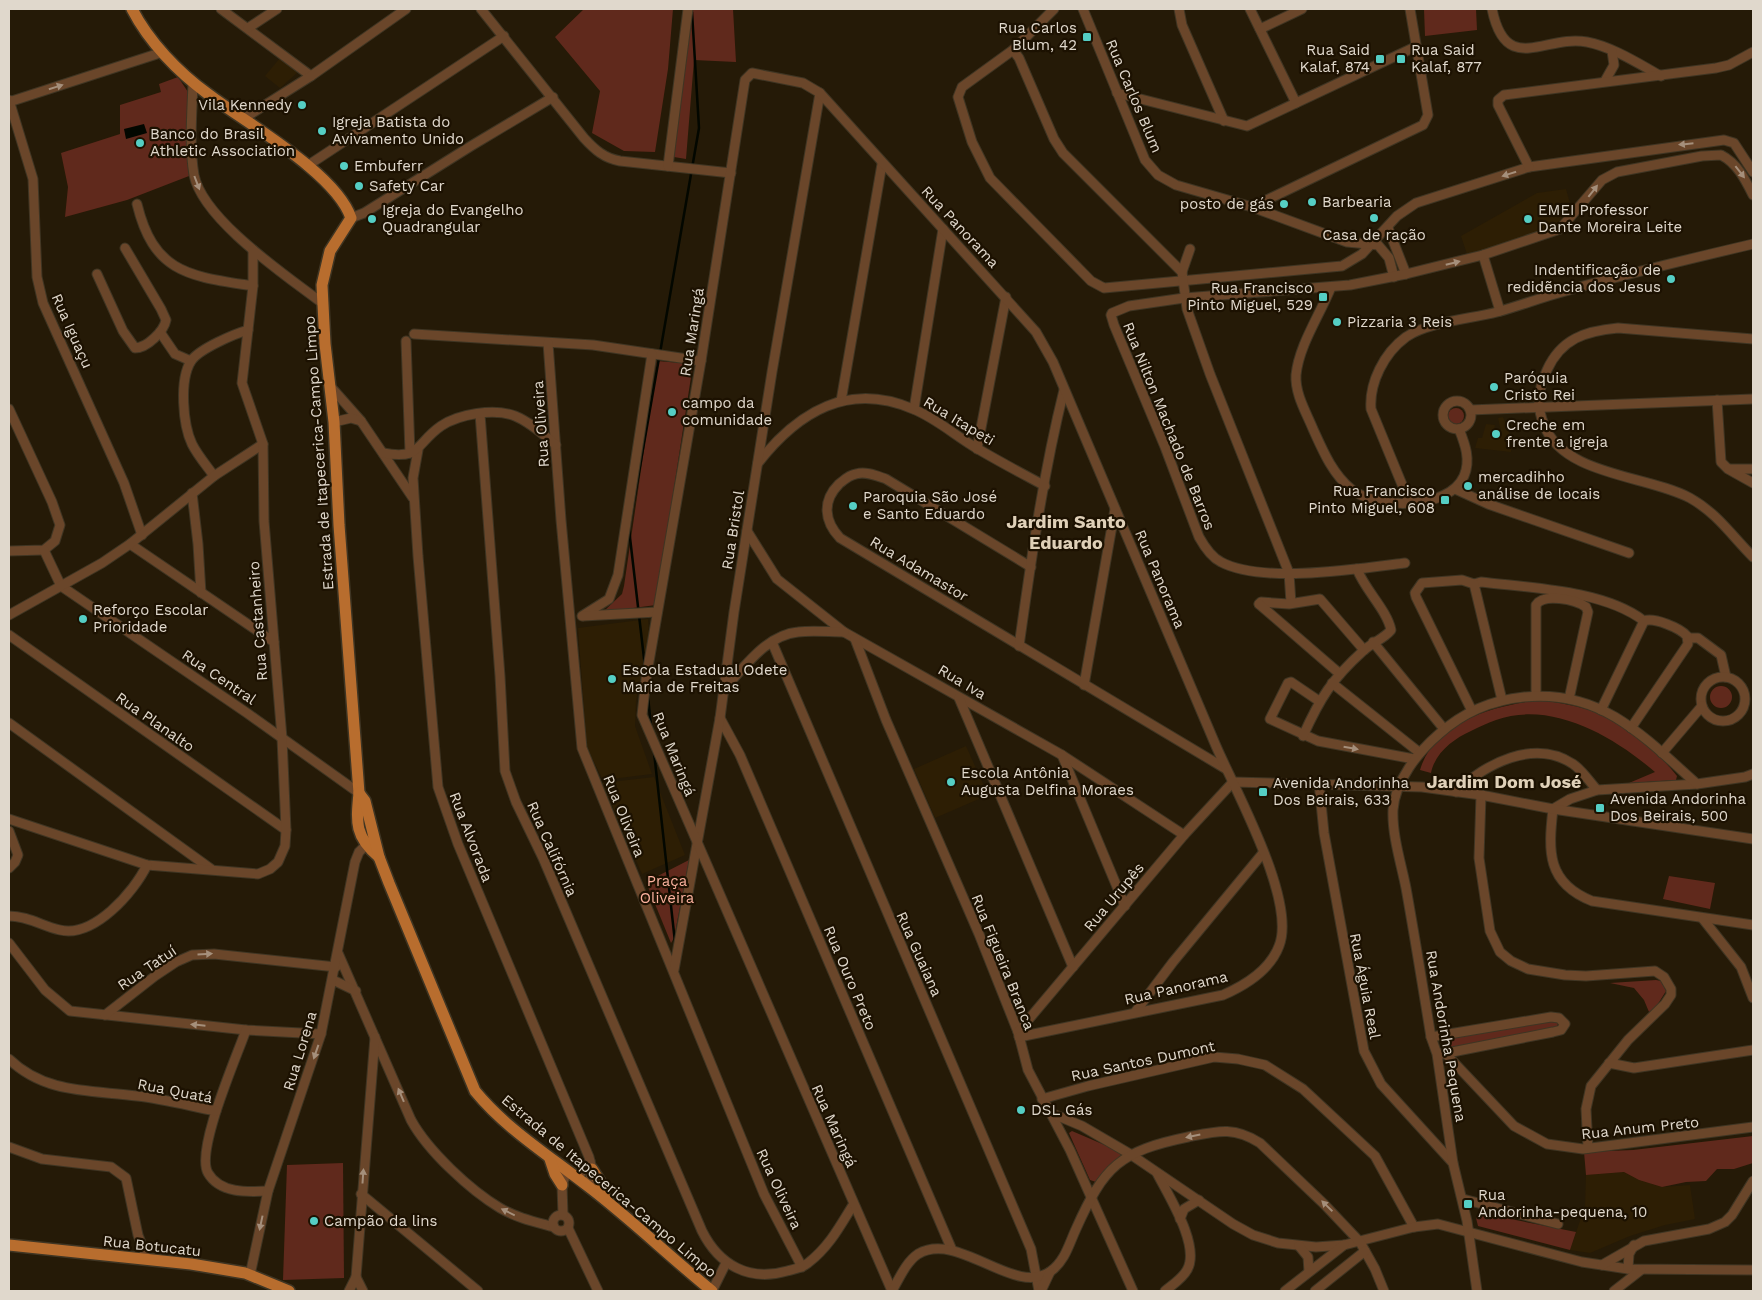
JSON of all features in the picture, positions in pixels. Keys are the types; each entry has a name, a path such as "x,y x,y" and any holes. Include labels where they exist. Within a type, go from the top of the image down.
{"main road":[{"path":"132,9 163,52 193,82 308,166 345,204 351,218 330,251 325,266 322,304"},
{"name":"Estrada de Itapecerica-Campo Limpo","path":"322,304 334,422 339,525 359,793 358,827 364,845 379,857"},
{"name":"Estrada de Itapecerica-Campo Limpo","path":"359,793 365,802 379,857 476,1091 550,1160 574,1175 605,1199 712,1291"},
{"path":"550,1160 562,1188"},
{"path":"591,1165 602,1185 605,1199"},
{"name":"Rua Botucatu","path":"9,1245 191,1264 250,1275 289,1291"}],"street":[{"path":"221,9 311,76"},
{"path":"248,28 276,9"},
{"path":"243,119 311,76 406,9"},
{"path":"482,9 592,147 609,159 731,173"},
{"path":"668,166 688,9"},
{"path":"1054,9 1013,50 971,80 957,93 972,142 990,178 1091,281 1104,288 1342,266 1354,260 1388,228 1402,211 1416,203 1530,167 1568,160 1724,140 1734,144 1753,171"},
{"name":"Rua Carlos Blum","path":"1083,9 1145,160 1158,175 1176,185 1252,207 1347,242 1361,245 1373,243"},
{"path":"1179,9 1182,25 1224,121"},
{"path":"1250,9 1296,103"},
{"path":"1260,29 1302,9"},
{"path":"1252,207 1423,125 1428,115 1410,9"},
{"path":"1492,9 1502,37 1514,46 1530,49 1581,41 1612,51 1662,76"},
{"path":"308,166 504,36"},
{"path":"1117,93 1224,121 1251,125 1416,47"},
{"path":"1013,50 1019,58 1054,139 1063,153 1182,272"},
{"path":"1605,81 1614,65 1612,51"},
{"path":"9,101 163,52"},
{"path":"1530,167 1498,105 1499,98 1510,92 1688,73 1729,65 1753,52"},
{"name":"Rua Panorama","path":"749,74 752,72 803,84 820,93 882,164 1006,297 1036,332 1053,362 1233,782 1278,894 1283,920 1279,946 1272,960 1248,982 1223,994 1018,1034"},
{"name":"Rua Maringá","path":"749,74 745,80 701,360 657,612 642,714 853,1205 892,1291"},
{"name":"Estrada de Itapecerica-Campo Limpo","path":"193,82 192,152 198,184 212,210 254,250 322,304"},
{"name":"Rua Bristol","path":"674,970 720,718 757,465 820,93"},
{"path":"351,218 364,213 553,97"},
{"name":"Rua Iguaçu","path":"9,101 33,179 37,277 43,303 124,483 142,535"},
{"path":"1184,298 1331,287 1394,277 1483,255 1560,229 1602,180 1628,168 1720,155 1728,159 1739,171 1753,195"},
{"path":"841,401 882,164"},
{"path":"137,204 142,226 153,247 175,267 206,279 254,286"},
{"path":"1388,228 1406,274"},
{"path":"914,409 943,229"},
{"path":"1373,243 1386,251 1394,277"},
{"path":"1410,504 1371,409 1370,397 1373,380 1399,343 1411,334 1654,267 1753,244"},
{"path":"97,274 123,331 135,348 143,347 160,332 165,324 164,315 125,248"},
{"name":"Rua Castanheiro","path":"9,819 73,842 147,865 252,874 270,869 282,855 286,830 282,738 264,521 263,444 242,383 254,286 254,250"},
{"path":"1190,250 1182,272 1184,298 1210,374 1289,573 1291,603"},
{"path":"1483,255 1500,311"},
{"path":"1331,287 1300,357 1296,374 1297,389 1324,454 1333,470 1351,489 1375,502 1410,504 1455,489 1464,475 1467,463 1465,444 1458,429 1446,424 1444,410 1451,403 1460,401 1470,410 1753,398"},
{"path":"977,449 1006,297"},
{"name":"Rua Nilton Machado de Barros","path":"1184,298 1129,306 1115,311 1111,315 1204,546 1220,562 1243,570 1264,573 1357,569 1405,563"},
{"path":"1753,339 1618,328 1598,330 1580,335 1563,346 1553,358 1543,379 1538,406 1546,430 1563,450 1576,458 1617,475 1688,497 1723,522 1753,557"},
{"path":"214,476 192,444 185,412 185,385 191,361 233,335 248,330"},
{"path":"160,332 175,354 180,358 191,361"},
{"path":"414,334 593,345 701,360"},
{"name":"Rua Alvorada","path":"406,341 428,689 438,787 462,852 591,1165"},
{"name":"Rua Oliveira","path":"548,343 582,748 764,1194 802,1267"},
{"path":"582,616 609,599 618,576 652,354"},
{"name":"Rua Alvorada","path":"330,386 361,421 415,501"},
{"path":"1019,646 1052,440 1064,390"},
{"name":"Rua Itapeti","path":"757,465 782,434 800,420 841,401 873,400 914,409 977,449 1045,486"},
{"path":"1717,400 1719,455 1721,462 1728,469 1753,483"},
{"path":"9,409 59,518 58,532 54,541 44,550 9,551"},
{"path":"1458,429 1469,422 1470,410"},
{"path":"383,453 402,455 414,452 439,427 453,420 480,414 515,416 556,444"},
{"name":"Rua Califórnia","path":"480,414 498,639 505,771 516,802 543,858 702,1230 711,1248 726,1263"},
{"path":"334,422 351,418 361,421"},
{"path":"9,615 130,544 214,476 263,444"},
{"path":"1728,469 1753,468"},
{"name":"Rua Adamastor","path":"1031,567 886,479 864,473 854,474 845,478 830,496 826,510 833,530 840,538 1084,686 1226,769"},
{"path":"1455,489 1488,504 1629,553"},
{"path":"192,493 201,593"},
{"path":"1084,686 1115,509"},
{"name":"Rua Iva","path":"748,531 776,579 844,632 1062,755 1184,835"},
{"path":"130,544 274,642"},
{"path":"44,550 61,586"},
{"path":"1303,736 1319,701 1332,683 1364,650 1388,633 1391,628 1365,588 1357,569"},
{"path":"1472,711 1415,592 1419,585 1424,582 1462,580 1474,584 1482,582 1581,594 1600,600 1644,621 1652,620 1682,631 1688,638 1698,638 1721,655 1726,677"},
{"path":"1474,584 1502,700"},
{"name":"Rua Central","path":"61,586 359,793"},
{"path":"1536,695 1537,603 1541,599 1550,599 1575,602 1588,608"},
{"path":"1340,674 1259,604 1321,600 1364,650"},
{"path":"1569,699 1588,608 1600,600"},
{"path":"570,616 657,612"},
{"path":"1601,710 1644,621"},
{"path":"723,690 756,654 772,642 796,632 844,632"},
{"name":"Rua Planalto","path":"9,635 286,830"},
{"path":"1631,728 1685,649 1688,638"},
{"name":"Rua Figueira Branca","path":"855,639 886,720 978,934 1018,1034 1028,1070 1091,1195 1133,1291"},
{"name":"Rua Guaiana","path":"772,642 1027,1241 1040,1291"},
{"path":"1374,642 1444,729"},
{"path":"1718,677 1726,677 1738,683 1743,689 1745,696 1742,709 1732,719 1725,721 1711,717 1702,706 1701,699 1706,685 1718,677"},
{"path":"1319,701 1290,683 1284,688 1270,716 1272,721 1303,736 1336,745 1417,756"},
{"path":"1332,683 1417,756"},
{"name":"Rua Andorinha Pequena","path":"1477,1291 1463,1199 1453,1163 1441,1054 1431,1037 1394,823 1396,797 1417,756 1444,729 1472,711 1502,700 1536,695 1569,699 1601,710 1631,728 1697,784"},
{"path":"959,698 1072,967"},
{"path":"1662,753 1702,706"},
{"name":"Rua Ouro Preto","path":"720,718 740,755 952,1250"},
{"path":"9,723 211,869"},
{"path":"1456,792 1488,766 1518,755 1538,754 1553,756 1572,764 1597,790"},
{"path":"1062,755 1125,906"},
{"path":"1553,809 1570,799 1597,790 1697,784 1745,777 1753,774"},
{"path":"1233,782 1401,786 1456,792 1553,809 1753,839"},
{"name":"Rua Urupês","path":"1018,1034 1184,835 1233,782"},
{"name":"Rua Águia Real","path":"1319,783 1324,833 1364,1052 1381,1084 1453,1163"},
{"path":"1481,795 1479,858 1490,931 1500,952 1511,961 1528,970 1586,976 1654,971 1669,983 1671,995 1628,1040 1595,1079 1588,1092 1586,1109 1588,1148"},
{"path":"1553,809 1549,850 1551,860 1563,881 1576,894 1592,901 1753,925"},
{"path":"9,831 18,855 15,862 9,868"},
{"name":"Rua Lorena","path":"250,1275 268,1191 321,1034 336,967 345,904 355,862 364,845 374,837"},
{"path":"1136,1012 1173,962 1263,853"},
{"path":"9,916 28,918 61,931 92,925 100,921 133,887 147,865"},
{"path":"1703,919 1740,967 1753,998"},
{"path":"9,943 45,990 70,1011 246,1030 321,1034"},
{"path":"338,953 423,1141 434,1153 500,1208 523,1218 554,1227 559,1231 568,1228"},
{"name":"Rua Tatuí","path":"105,1015 155,976 176,962 192,955 214,954 336,967"},
{"path":"333,980 356,991"},
{"path":"1431,1037 1551,1017 1561,1019 1565,1024 1561,1030 1553,1032 1441,1054"},
{"path":"216,1111 246,1030"},
{"path":"350,1291 356,1277 361,1194 375,1036"},
{"path":"1609,1063 1634,1068 1753,1050"},
{"name":"Rua Anum Preto","path":"1441,1054 1503,1116 1525,1134 1547,1144 1572,1149 1588,1148 1753,1127"},
{"name":"Rua Santos Dumont","path":"1042,1099 1088,1086 1214,1057 1238,1059 1265,1065 1303,1089 1368,1149 1383,1168 1414,1227"},
{"name":"Rua Quatá","path":"9,1059 28,1076 77,1090 139,1096 216,1111 204,1159 208,1173 218,1183 242,1192 268,1191"},
{"path":"1051,1113 1082,1126 1130,1154 1156,1173 1253,1235 1278,1244 1299,1246 1344,1245 1414,1227 1438,1224 1582,1262 1628,1269 1753,1270"},
{"path":"1040,1291 1052,1270 1064,1256 1091,1195 1105,1177 1130,1154 1165,1141 1205,1133 1234,1130 1248,1135 1260,1143 1324,1204 1360,1242 1384,1291"},
{"path":"9,1146 42,1159 112,1166 120,1171 128,1184 138,1235 147,1259"},
{"path":"591,1165 574,1175 562,1188 563,1215 568,1219 568,1228 598,1291"},
{"path":"589,1187 591,1165"},
{"path":"1156,1173 1180,1219 1189,1244 1190,1263 1180,1279 1165,1291"},
{"path":"1602,1265 1644,1240 1709,1229 1725,1222 1738,1207 1753,1181"},
{"path":"361,1194 478,1291"},
{"path":"1463,1199 1558,1224"},
{"path":"1180,1219 1186,1206 1199,1200"},
{"path":"712,1291 726,1263 764,1276 802,1267 830,1242 853,1205"},
{"path":"554,1227 555,1218 563,1215"},
{"path":"1285,1291 1344,1245"},
{"path":"1628,1269 1629,1254 1634,1245"},
{"path":"1299,1246 1308,1257 1309,1272"},
{"path":"892,1291 905,1269 918,1254 931,1250 952,1250 1023,1276 1037,1278 1052,1270"},
{"path":"1315,1291 1365,1251"},
{"path":"1614,1291 1641,1270"},
{"path":"356,1277 364,1291"}],"shaded area":[{"path":"280,58 298,72 280,88 265,76"},
{"path":"144,124 147,133 126,139 124,129"},
{"name":"EMEI Professor Dante Moreira Leite","path":"1566,189 1573,214 1558,224 1529,238 1467,254 1461,236 1537,193"},
{"name":"Creche em frente a igreja","path":"1503,417 1512,440 1511,452 1475,448 1478,438 1482,438 1486,424 1495,425 1494,430 1501,431 1498,418"},
{"name":"Escola Estadual Odete Maria de Freitas","path":"648,619 649,635 636,701 635,726 652,774 603,780 587,748 578,628"},
{"name":"Escola Antônia Augusta Delfina Moraes","path":"966,746 988,795 935,818 914,769"},
{"path":"654,777 685,855 642,874 602,783"},
{"path":"1624,1172 1639,1180 1662,1187 1690,1185 1695,1219 1665,1225 1630,1236 1590,1253 1570,1250 1585,1206 1586,1175"}],"green space":[{"path":"584,9 673,9 668,69 655,152 624,151 592,133 600,91 555,37"},
{"path":"692,9 733,9 736,62 694,60 686,159 674,157"},
{"path":"1424,9 1476,9 1477,30 1425,36"},
{"name":"Banco do Brasil Athletic Association","path":"178,77 188,92 189,176 127,200 65,217 68,187 61,153 120,134 120,105 161,92 159,84"},
{"path":"657,361 693,364 656,605 603,612 622,594 624,586"},
{"path":"1456,408 1462,410 1464,416 1462,422 1456,424 1450,422 1448,416 1450,410"},
{"path":"1717,686 1725,686 1732,693 1732,701 1725,708 1717,708 1710,701 1710,693"},
{"path":"1540,700 1569,705 1609,718 1631,732 1661,758 1677,776 1676,780 1629,783 1655,772 1621,746 1581,725 1560,718 1539,715 1517,715 1496,720 1464,734 1441,753 1436,759 1431,773 1420,770 1427,753 1438,739 1469,718 1505,706"},
{"name":"Praça Oliveira","path":"689,860 674,938 671,943 646,882"},
{"path":"1669,876 1715,883 1710,909 1663,899"},
{"path":"1661,981 1666,991 1656,1007 1649,1012 1644,1000 1634,988 1610,983"},
{"path":"1555,1020 1558,1023 1557,1028 1444,1050 1441,1039"},
{"path":"1072,1131 1121,1152 1121,1157 1096,1182 1090,1180 1069,1133"},
{"path":"1753,1136 1753,1163 1734,1169 1717,1169 1706,1181 1686,1182 1662,1187 1639,1180 1624,1172 1586,1175 1584,1152 1633,1150"},
{"name":"Campão da lins","path":"343,1163 344,1278 283,1280 287,1165"},
{"path":"1480,1213 1576,1232 1570,1250 1478,1226 1476,1218"}],"waterway":[{"path":"660,353 699,128 692,12"},
{"path":"645,667 629,529 659,358"},
{"path":"648,697 651,726"},
{"path":"654,752 675,942"}],"place":[{"name":"Rua Carlos Blum, 42","path":"1087,37"},
{"name":"Rua Said Kalaf, 874","path":"1380,59"},
{"name":"Rua Said Kalaf, 877","path":"1401,59"},
{"name":"Vila Kennedy","path":"302,105"},
{"name":"Igreja Batista do Avivamento Unido","path":"322,131"},
{"name":"Banco do Brasil Athletic Association","path":"140,143"},
{"name":"Embuferr","path":"344,166"},
{"name":"Safety Car","path":"359,186"},
{"name":"Barbearia","path":"1312,202"},
{"name":"posto de gás","path":"1284,204"},
{"name":"Casa de ração","path":"1374,218"},
{"name":"Igreja do Evangelho Quadrangular","path":"372,219"},
{"name":"EMEI Professor Dante Moreira Leite","path":"1528,219"},
{"name":"Indentificação de redidẽncia dos Jesus","path":"1671,279"},
{"name":"Rua Francisco Pinto Miguel, 529","path":"1323,297"},
{"name":"Pizzaria 3 Reis","path":"1337,322"},
{"name":"Paróquia Cristo Rei","path":"1494,387"},
{"name":"campo da comunidade","path":"672,412"},
{"name":"Creche em frente a igreja","path":"1496,434"},
{"name":"mercadihho análise de locais","path":"1468,486"},
{"name":"Rua Francisco Pinto Miguel, 608","path":"1445,500"},
{"name":"Paroquia São José e Santo Eduardo","path":"853,506"},
{"name":"Reforço Escolar Prioridade","path":"83,619"},
{"name":"Escola Estadual Odete Maria de Freitas","path":"612,679"},
{"name":"Escola Antônia Augusta Delfina Moraes","path":"951,782"},
{"name":"Avenida Andorinha Dos Beirais, 633","path":"1263,792"},
{"name":"Avenida Andorinha Dos Beirais, 500","path":"1600,808"},
{"name":"DSL Gás","path":"1021,1110"},
{"name":"Rua Andorinha-pequena, 10","path":"1468,1204"},
{"name":"Campão da lins","path":"314,1221"}],"district":[{"name":"Jardim Santo Eduardo","path":"1066,531"},
{"name":"Jardim Dom José","path":"1504,781"}]}
